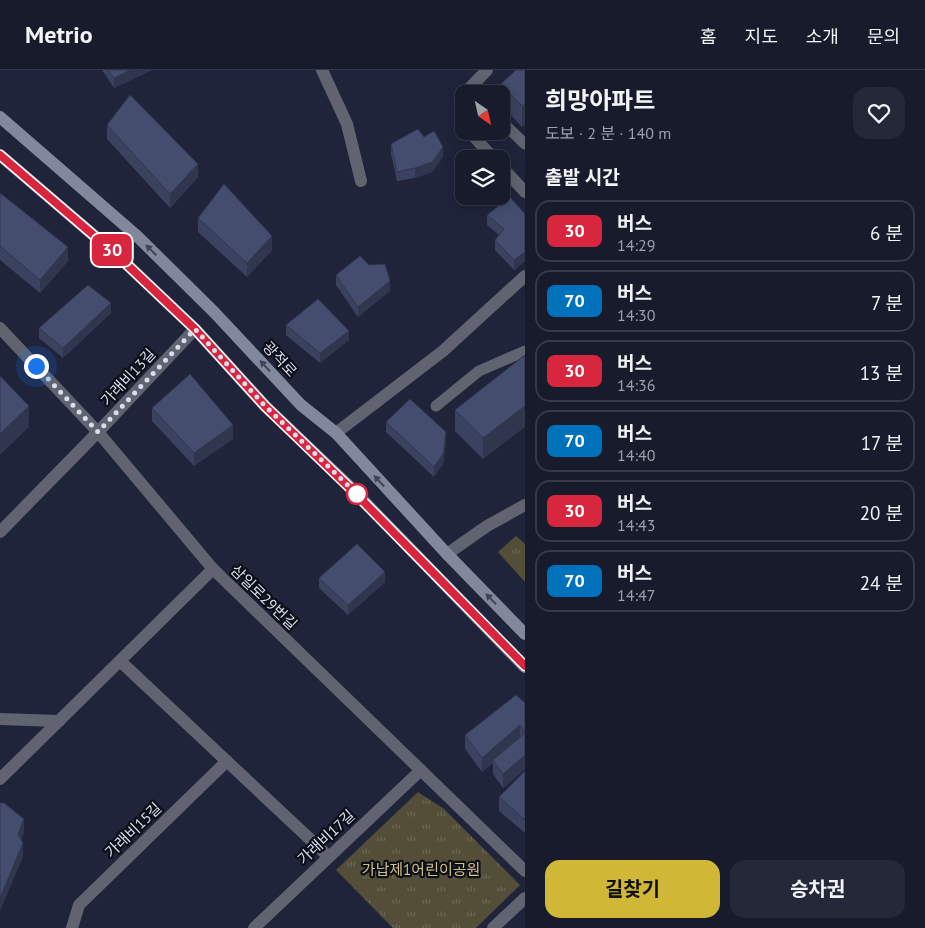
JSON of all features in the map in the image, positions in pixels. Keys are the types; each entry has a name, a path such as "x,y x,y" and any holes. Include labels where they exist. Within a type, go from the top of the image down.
{"main road":[{"name":"광적로","path":"0,118 137,236 214,312 301,405 336,433 447,554 525,634"},
{"path":"0,155 119,257 195,329 265,406 350,488 525,666"}],"street":[{"path":"322,70 347,124 361,181"},
{"path":"473,85 487,70"},
{"path":"477,140 486,150"},
{"path":"510,176 525,192"},
{"path":"336,433 443,351 525,276"},
{"name":"삼일로29번길","path":"0,328 98,432 213,569 525,871"},
{"name":"가래비13길","path":"0,532 195,329"},
{"path":"447,554 487,526 525,505"},
{"path":"0,779 213,569"},
{"path":"120,661 329,857"},
{"path":"0,719 59,721"},
{"name":"가래비15길","path":"72,928 79,905 227,761"},
{"name":"가래비17길","path":"254,928 421,770"},
{"path":"493,928 525,898"}],"lane":[{"path":"508,85 524,70"},
{"path":"510,130 525,144"},
{"path":"436,406 479,371 525,351"}],"green space":[{"path":"516,536 525,544 525,582 498,552"},
{"name":"가납제1어린이공원","path":"418,792 444,809 520,885 476,928 393,928 336,870"}],"building":[{"path":"108,70 131,70 114,78"},
{"path":"516,70 525,70 525,104 522,106 510,93 510,85 501,84"},
{"path":"130,95 198,164 170,194 107,125"},
{"path":"418,129 424,137 434,131 443,147 432,162 397,172 391,144"},
{"path":"224,184 272,236 247,263 198,218"},
{"path":"0,193 68,247 40,280 0,246"},
{"path":"510,197 525,214 525,252 514,260 495,240 504,229 487,215 500,205 510,205"},
{"path":"360,256 369,265 385,264 390,281 358,307 336,275"},
{"path":"88,285 111,303 63,348 39,328"},
{"path":"318,299 349,331 320,353 286,325"},
{"path":"525,355 525,406 483,438 455,410"},
{"path":"190,374 233,425 194,453 152,408"},
{"path":"0,376 29,406 0,434"},
{"path":"410,399 446,432 443,454 434,467 386,422"},
{"path":"357,544 385,572 348,605 319,578"},
{"path":"516,695 525,703 525,733 520,725 482,758 465,735"},
{"path":"525,733 525,755 503,774 493,760"},
{"path":"525,771 525,820 499,797"},
{"path":"0,803 4,803 24,819 18,834 23,843 0,898"}],"bus line":[{"name":"30","path":"0,155 119,257 195,329 265,406 350,488 525,666"}],"route":[{"path":"36,366 98,432 195,329 265,406 357,494"}]}
